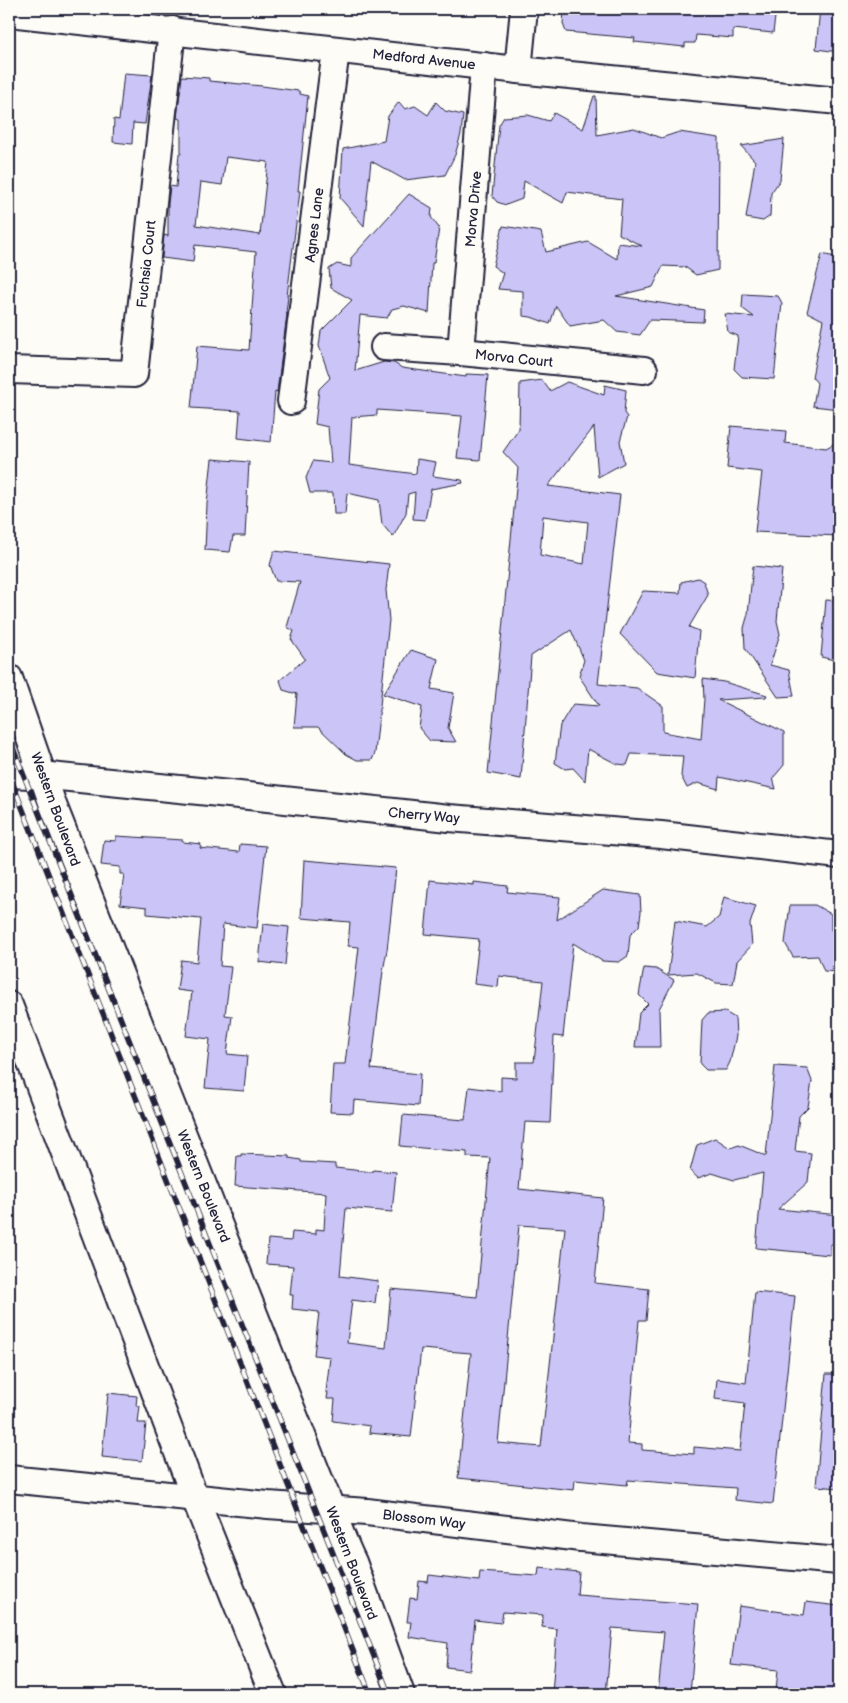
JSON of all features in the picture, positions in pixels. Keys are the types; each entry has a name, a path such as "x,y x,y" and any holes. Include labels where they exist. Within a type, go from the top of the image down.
{"street":[{"path":"518,70 524,9"},
{"name":"Medford Avenue","path":"9,13 518,70 839,101"},
{"name":"Fuchsia Court","path":"9,370 134,374 172,30"},
{"name":"Agnes Lane","path":"291,401 336,50"},
{"name":"Morva Drive","path":"461,352 484,66"},
{"name":"Morva Court","path":"384,347 461,352 644,370"},
{"name":"Western Boulevard","path":"9,678 43,776 79,870 333,1510 401,1694"},
{"name":"Cherry Way","path":"9,774 239,795 379,811 661,835 839,855"},
{"path":"9,1005 195,1498 272,1694"},
{"name":"Blossom Way","path":"9,1479 333,1510 580,1538 839,1561"}],"building":[{"path":"564,9 776,9 773,33 733,29 733,38 696,35 695,43 685,43 685,47 634,42 635,38 566,32 563,24"},
{"path":"820,9 839,9 839,52 816,49"},
{"path":"124,73 152,75 145,124 133,123 132,144 113,142 114,119 119,120"},
{"path":"182,76 209,78 209,81 299,91 300,94 308,96 298,191 300,191 287,296 287,314 277,392 275,391 271,442 238,438 240,411 191,408 197,346 249,350 256,252 195,245 193,262 162,258 164,235 168,236 170,186 176,187 179,154 181,154 181,119 177,118","holes":["226,157 268,162 260,235 196,225 201,182 222,185"]},
{"path":"594,96 596,96 597,135 634,128 661,138 679,132 719,138 718,270 696,275 685,267 663,266 653,287 616,296 704,310 703,322 650,320 640,335 617,332 604,320 570,326 556,306 550,324 523,316 523,291 498,289 503,273 493,266 503,226 541,232 546,252 588,242 617,259 618,243 642,246 619,234 622,199 567,192 563,203 524,181 522,199 506,205 497,202 492,196 499,125 504,117 528,115 549,121 554,113 583,129"},
{"path":"399,102 405,109 415,106 428,115 436,102 445,111 463,115 461,134 455,155 445,175 405,180 371,161 364,226 340,198 343,149 384,141 388,116"},
{"path":"784,139 780,180 771,193 770,216 763,221 746,218 755,161 741,146"},
{"path":"409,194 432,208 431,217 439,228 434,263 432,263 429,313 404,306 392,309 387,318 360,315 355,371 384,362 394,363 402,368 466,377 466,374 488,375 480,460 457,458 462,416 377,410 377,415 352,417 349,465 416,474 417,459 436,462 433,476 462,480 463,483 431,489 425,520 413,519 415,492 408,494 406,513 393,537 382,524 379,500 347,493 345,514 334,514 333,493 310,493 306,478 313,461 331,463 328,427 315,424 319,389 330,378 319,346 321,331 352,300 331,288 329,269 337,264 351,267 351,258"},
{"path":"822,254 839,258 839,409 813,406 817,383 812,377 823,320 807,312"},
{"path":"743,294 778,296 782,303 774,379 742,377 734,369 738,336 728,332 725,314 754,317 742,308"},
{"path":"542,380 550,391 567,382 604,395 605,385 626,390 624,413 627,417 620,441 624,463 598,477 594,427 548,486 620,495 598,684 637,688 663,706 663,732 701,739 704,699 703,679 724,682 767,695 766,697 718,700 784,732 784,765 773,778 776,789 719,777 718,789 698,783 687,788 681,776 683,756 631,754 627,765 617,764 588,749 585,781 573,768 565,769 555,763 560,725 573,704 599,706 579,676 584,660 571,630 531,656 521,779 488,773 518,468 503,452 519,429 520,383","holes":["543,516 588,522 584,564 540,555"]},
{"path":"731,426 786,431 785,443 826,448 839,441 839,536 755,532 762,472 727,468"},
{"path":"212,459 249,462 245,536 233,536 230,552 205,550 207,504"},
{"path":"274,551 389,564 386,590 389,620 375,753 372,760 357,760 346,754 318,727 294,727 297,694 283,690 280,680 305,659 291,639 294,631 287,627 300,582 276,581 270,565"},
{"path":"753,566 782,569 777,621 780,634 770,665 789,670 794,696 778,697 745,648 744,628 748,614"},
{"path":"698,578 704,582 708,595 689,627 699,631 695,678 657,672 620,634 643,591 680,593 681,582"},
{"path":"826,600 839,601 839,661 821,657"},
{"path":"411,650 438,659 431,689 454,693 448,728 456,742 430,741 419,728 422,707 383,694"},
{"path":"116,836 183,840 183,842 201,844 200,848 239,852 240,844 266,846 257,928 223,924 220,966 231,967 225,1015 232,1016 227,1054 247,1056 244,1091 205,1088 210,1039 186,1036 192,992 177,990 181,960 197,962 201,919 147,914 147,907 120,904 124,874 120,874 120,867 101,865 104,840 116,841"},
{"path":"304,860 396,868 371,1069 420,1074 418,1106 354,1100 353,1113 330,1112 333,1064 345,1064 359,947 348,946 350,922 301,918"},
{"path":"430,880 474,885 474,882 508,886 507,892 560,897 557,920 603,890 640,895 641,912 639,926 630,935 628,956 619,962 602,961 573,943 563,1037 554,1036 550,1123 525,1122 519,1189 603,1198 595,1283 649,1289 646,1320 639,1320 628,1443 642,1444 642,1450 694,1454 694,1447 740,1451 745,1403 715,1399 717,1379 746,1383 755,1292 795,1296 773,1504 735,1500 736,1488 628,1480 627,1485 575,1480 574,1490 458,1478 471,1353 421,1349 411,1437 369,1433 370,1426 333,1421 335,1399 327,1399 328,1392 326,1392 330,1357 314,1355 319,1312 292,1309 293,1295 290,1295 293,1266 266,1264 268,1239 291,1241 292,1232 316,1234 316,1229 324,1230 326,1193 235,1186 237,1156 241,1156 241,1154 289,1156 289,1158 301,1160 301,1162 335,1164 335,1168 373,1172 373,1170 396,1172 392,1212 346,1208 340,1276 378,1281 375,1303 352,1300 347,1343 386,1348 391,1289 477,1297 490,1158 467,1157 467,1152 400,1146 403,1115 465,1120 469,1087 501,1091 501,1077 516,1078 516,1062 534,1062 543,981 499,976 498,987 474,984 479,939 425,934","holes":["519,1225 565,1228 541,1447 498,1443"]},
{"path":"724,897 756,906 750,924 752,945 737,961 733,984 716,983 697,973 668,975 675,921 707,927 719,917"},
{"path":"790,905 815,905 831,914 831,930 839,933 839,972 824,971 818,956 793,957 785,943"},
{"path":"263,924 289,927 285,965 259,962"},
{"path":"644,968 656,969 674,980 659,1009 660,1047 635,1047 639,1013 648,1004 639,995"},
{"path":"725,1012 735,1018 736,1036 730,1062 726,1070 706,1070 700,1064 702,1020 708,1013"},
{"path":"775,1066 807,1068 812,1081 808,1107 799,1116 795,1151 811,1153 808,1182 778,1209 839,1215 839,1245 830,1244 830,1255 756,1248 763,1173 734,1180 712,1173 698,1178 690,1171 697,1145 715,1138 730,1148 739,1145 766,1156"},
{"path":"826,1374 839,1374 839,1488 816,1486"},
{"path":"108,1393 137,1396 136,1406 140,1406 138,1423 146,1423 142,1461 102,1457"},
{"path":"539,1568 579,1572 577,1595 698,1604 690,1694 658,1694 664,1632 612,1628 606,1694 552,1694 557,1629 542,1627 543,1615 503,1612 501,1623 475,1620 470,1670 446,1667 448,1643 409,1637 411,1622 407,1622 410,1598 417,1599 419,1581 428,1582 429,1575 479,1581 480,1572 538,1576"},
{"path":"806,1602 839,1606 839,1633 833,1694 810,1694 776,1690 778,1670 731,1665 739,1606 804,1615"}],"railway":[{"path":"9,738 389,1694"},
{"path":"9,774 370,1694"}]}
